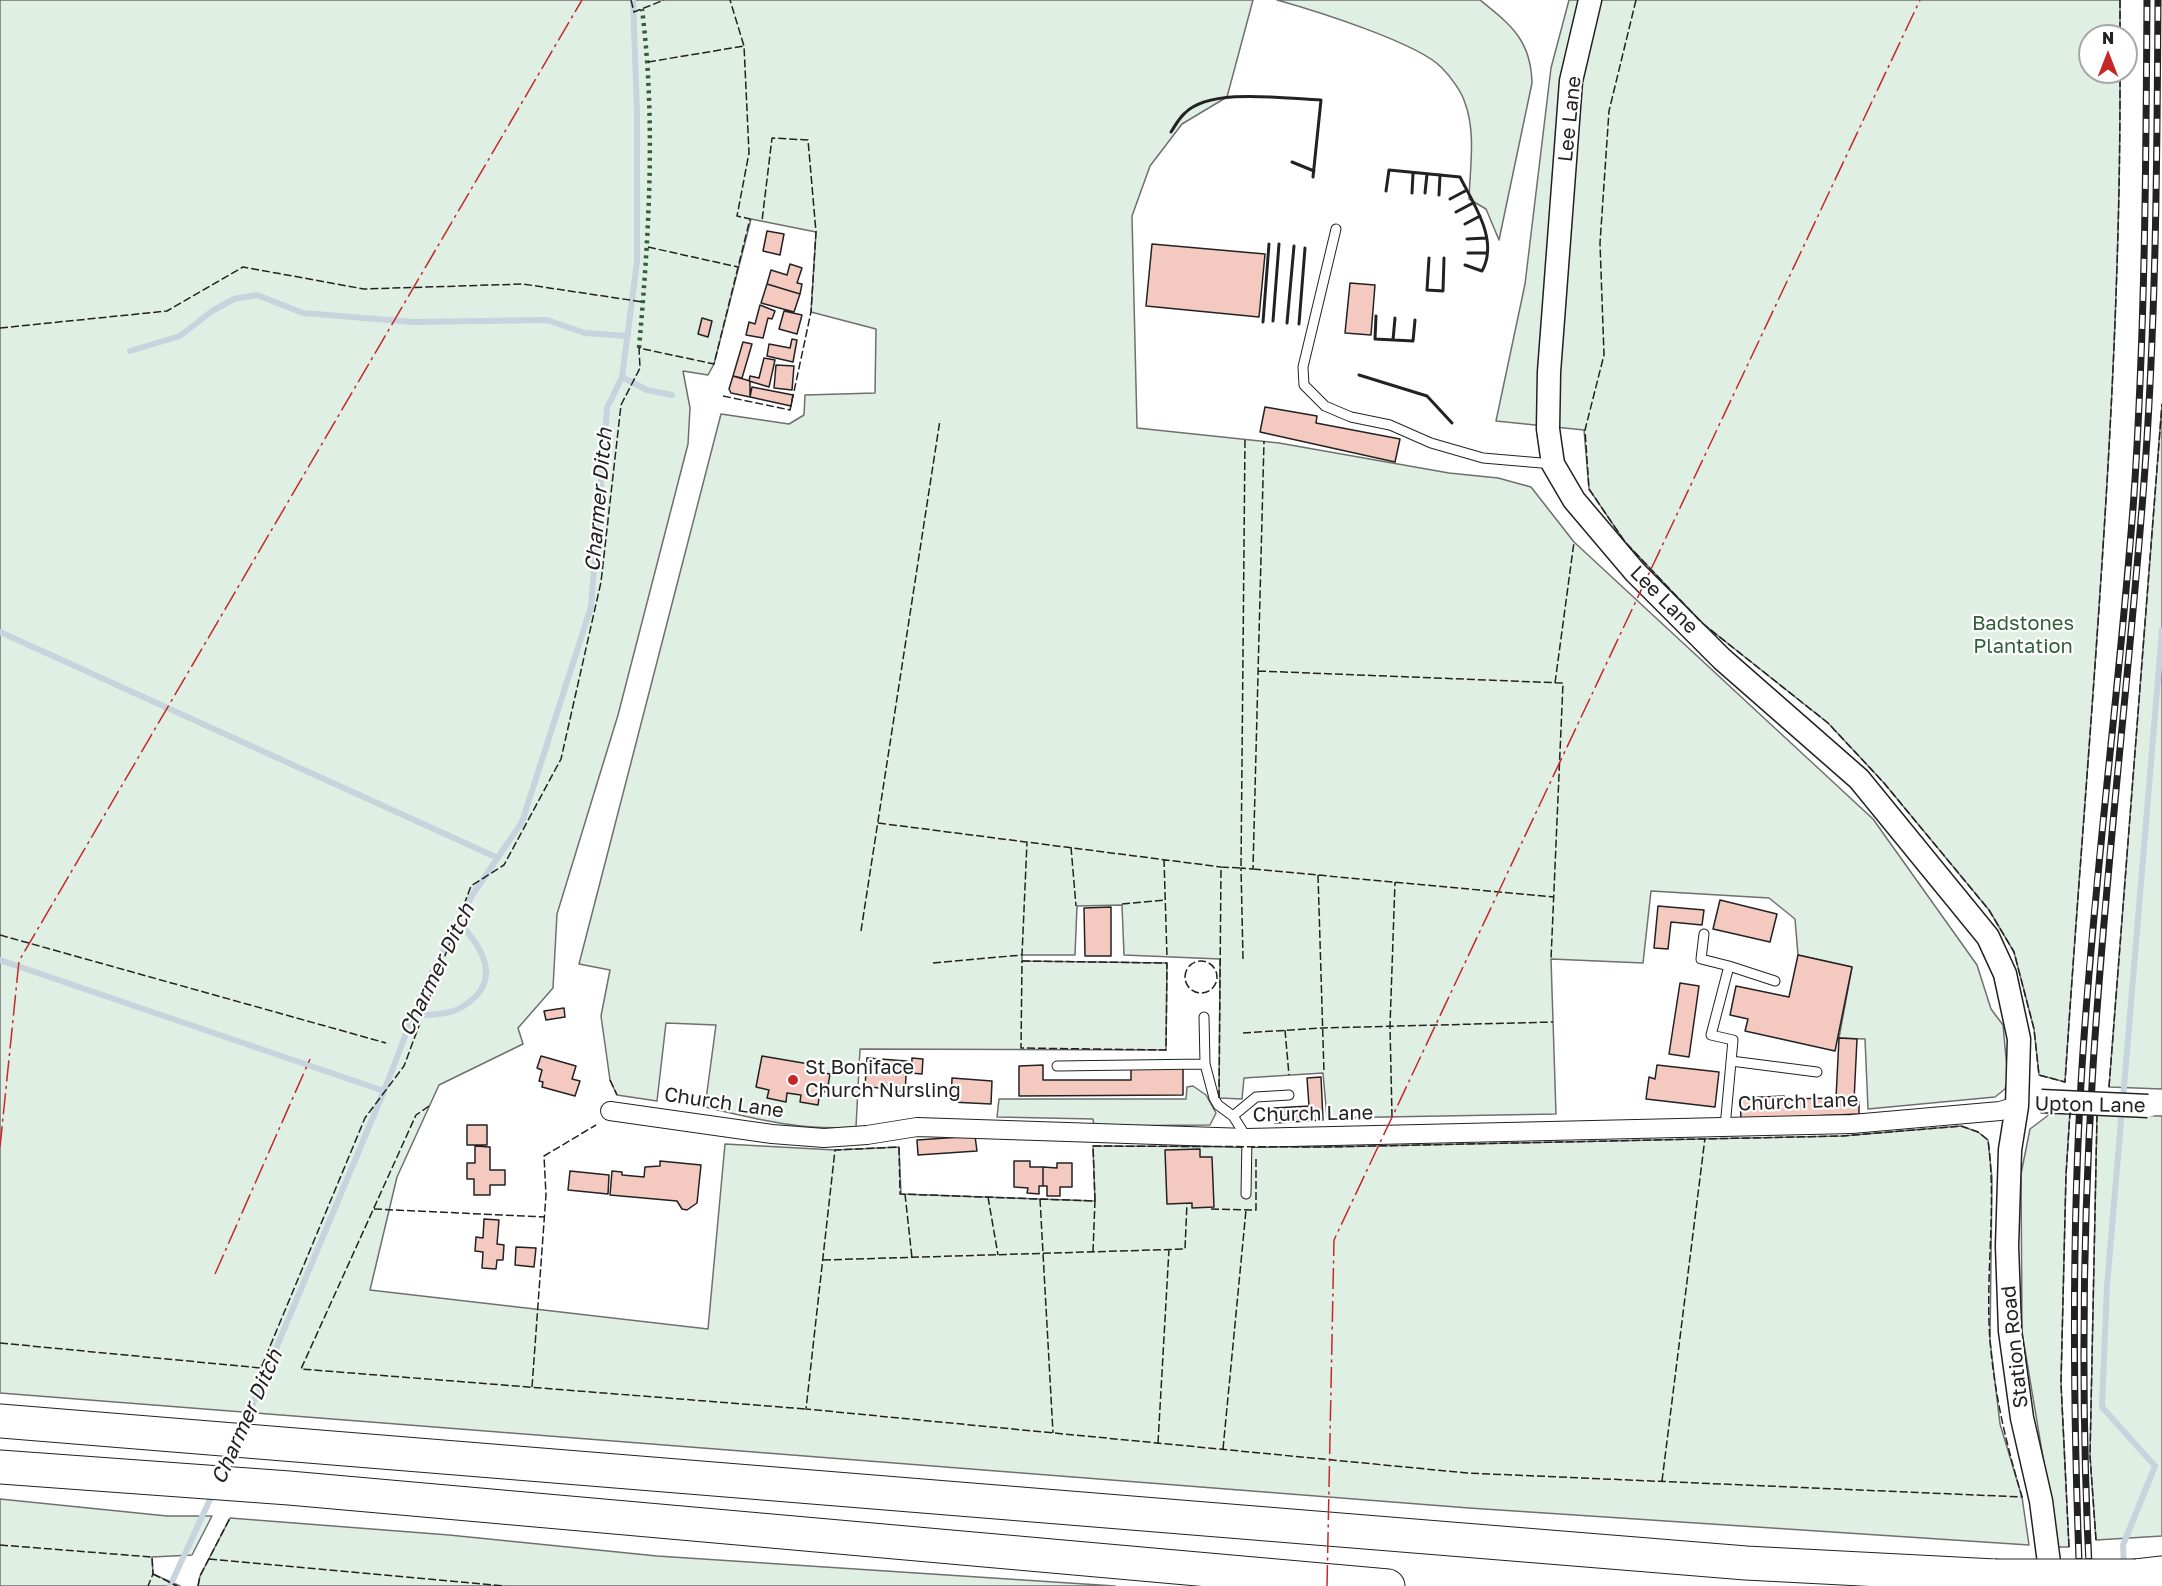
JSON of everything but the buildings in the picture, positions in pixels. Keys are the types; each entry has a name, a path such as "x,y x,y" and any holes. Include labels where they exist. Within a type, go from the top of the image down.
{"highway":[{"path":"0,1421 1746,1563 1995,1576 2153,1575"},
{"path":"0,1467 289,1488 1388,1586"}],"street":[{"name":"Lee Lane","path":"1590,0 1571,81 1549,372 1548,429 1553,464 1574,500 1635,572 1722,659 1859,779 1988,937 2005,974 2012,997 2019,1039 2018,1106"},
{"name":"Upton Lane","path":"2018,1106 2041,1101 2155,1106"},
{"name":"Church Lane","path":"610,1111 772,1134 824,1138 867,1135 917,1127 1247,1138 1852,1124 2000,1112 2018,1106"},
{"name":"Station Road","path":"2018,1106 2010,1150 2007,1246 2010,1331 2022,1418 2041,1501 2052,1586"}],"lane":[{"path":"1336,229 1303,367 1304,385 1325,406 1352,417 1390,425 1431,443 1483,458 1553,464"},
{"path":"1704,934 1701,959 1775,981"},
{"path":"1725,1127 1733,1040 1711,1035 1729,966"},
{"path":"1204,1017 1205,1064 1214,1098 1218,1105 1233,1116 1247,1138 1246,1194"},
{"path":"1731,1061 1816,1071"},
{"path":"1057,1066 1205,1064"},
{"path":"1233,1116 1256,1097 1289,1095"}],"green space":[{"path":"0,0 1253,0 1227,97 1182,124 1150,166 1132,216 1137,428 1279,443 1449,473 1498,478 1531,487 1574,542 1873,819 1977,965 1991,1009 2003,1025 2008,1079 2005,1089 1995,1097 1868,1109 1865,1039 1839,1038 1852,967 1798,955 1795,919 1769,898 1651,891 1643,963 1551,959 1556,1114 1327,1118 1323,1073 1244,1078 1242,1099 1219,1098 1220,959 1124,955 1122,905 1077,906 1075,955 1022,955 1022,961 1167,963 1166,1050 860,1049 856,1127 799,1126 705,1107 716,1025 666,1023 657,1101 617,1095 610,1080 601,1016 610,970 579,964 721,414 789,424 804,415 805,395 875,393 876,329 811,312 816,232 751,219 714,364 708,375 683,371 690,408 688,444 618,715 557,914 553,988 518,1028 523,1044 439,1085 397,1177 370,1290 708,1329 725,1144 835,1150 899,1147 901,1194 1095,1201 1093,1146 1327,1147 1842,1136 1961,1126 1978,1132 1988,1140 1992,1178 1990,1340 2000,1424 2022,1497 2029,1545 1469,1508 0,1393"},
{"path":"1277,0 1480,0 1510,26 1528,55 1532,83 1499,240 1486,209 1469,199 1472,150 1468,114 1461,94 1445,71 1430,58 1389,38 1339,19"},
{"name":"Badstones Plantation","path":"1569,0 2120,0 2120,24 2078,24 2078,84 2120,84 2119,198 2109,451 2065,1082 2039,1075 2034,1029 2014,952 1989,910 1884,783 1828,723 1702,623 1625,542 1589,489 1584,430 1496,421 1525,284 1551,68"},
{"path":"2162,404 2162,1089 2109,1087"},
{"path":"1193,1086 1206,1095 1216,1113 1210,1125 1094,1126 1093,1119 997,1117 999,1099 1186,1099 1187,1087"},
{"path":"2070,1112 2066,1175 2061,1383 2069,1547 2058,1547 2022,1332 2021,1174 2030,1129 2050,1114"},
{"path":"2097,1115 2162,1116 2162,1536 2096,1540 2090,1456"},
{"path":"0,1499 167,1516 212,1516 192,1555 152,1557 153,1574 180,1586 0,1586"},
{"path":"230,1518 449,1535 657,1556 1115,1586 198,1586 200,1576"}],"waterway":[{"name":"Charmer Ditch","path":"241,1432 384,1091 422,992 473,894 522,822 591,607 607,408 622,377 637,262 637,110 633,0"},
{"name":"Charmer Ditch","path":"130,351 180,336 212,311 234,299 257,295 303,313 413,322 547,320 585,333 628,336"},
{"path":"622,377 647,390 672,395"},
{"path":"2123,1099 2162,630"},
{"path":"0,632 498,858"},
{"path":"413,1016 441,1014 457,1009 474,998 483,985 486,976 483,956 459,922"},
{"path":"0,960 384,1091"},
{"path":"2122,1109 2107,1286 2102,1407 2155,1466 2123,1545 2124,1567"},
{"name":"Charmer Ditch","path":"222,1473 233,1449"},
{"name":"Charmer Ditch","path":"170,1586 213,1493"}],"railway":[{"path":"2080,1586 2074,1326 2078,1132 2093,924 2122,638 2138,433 2143,309 2147,0"},
{"path":"2090,1586 2084,1391 2089,1132 2104,924 2137,567 2151,371 2158,0"}],"hedge":[{"path":"639,348 650,178 649,93 642,9"}],"fence":[{"path":"631,0 634,12 664,0"},
{"path":"0,1343 261,1368 365,1118 404,1066 471,886 504,865 561,759 601,582 621,405 640,368 639,348 714,364 750,219 737,216 749,153 744,46 730,0"},
{"path":"1636,0 1609,111 1600,243 1604,355 1585,430 1589,489 1625,542 1702,623 1828,723 1884,783 1989,910 2014,952 2034,1029 2039,1075 2065,1082 2109,451 2119,198 2120,84"},
{"path":"2120,0 2120,24"},
{"path":"648,62 744,46"},
{"path":"723,396 790,410 811,312 816,232 808,140 772,138 762,221"},
{"path":"648,247 738,267"},
{"path":"0,328 167,311 243,267 364,289 523,284 643,302"},
{"path":"2109,1087 2162,404"},
{"path":"861,931 940,420"},
{"path":"1219,1098 1221,867 1241,868 1245,439"},
{"path":"1243,959 1241,868 1253,869 1264,441"},
{"path":"1555,683 1574,542"},
{"path":"1258,671 1563,683 1551,959"},
{"path":"878,823 1221,867"},
{"path":"933,963 1022,955 1027,842"},
{"path":"1071,847 1076,906"},
{"path":"1164,859 1167,957"},
{"path":"1253,869 1554,897"},
{"path":"1318,875 1324,1073"},
{"path":"1392,1117 1390,1026 1395,882"},
{"path":"1122,904 1165,900"},
{"path":"0,935 386,1043"},
{"path":"1022,961 1167,963 1166,1050 1021,1048 1022,961"},
{"path":"1201,961 1212,966 1217,977 1212,988 1201,993 1190,988 1185,977 1190,966 1201,961"},
{"path":"1243,1033 1322,1028 1553,1022"},
{"path":"1285,1030 1289,1075"},
{"path":"610,1080 617,1095"},
{"path":"429,1106 416,1115 301,1369 806,1409"},
{"path":"2069,1547 2061,1383 2066,1175 2070,1112"},
{"path":"2096,1540 2090,1456 2097,1115"},
{"path":"532,1387 546,1195 544,1156 596,1125"},
{"path":"1961,1126 1978,1132 1988,1140 1991,1190 1990,1341 2002,1420 2022,1497 1467,1473 806,1409 835,1150 899,1147 900,1194 1095,1201 1093,1146 1326,1147 1842,1136 1961,1126"},
{"path":"1662,1481 1705,1138"},
{"path":"1211,1209 1256,1210 1256,1156"},
{"path":"905,1194 912,1258"},
{"path":"988,1197 998,1255"},
{"path":"1040,1199 1053,1433"},
{"path":"1093,1252 1095,1200"},
{"path":"823,1260 1185,1249 1187,1203"},
{"path":"374,1209 545,1217"},
{"path":"1223,1449 1246,1210"},
{"path":"1158,1443 1169,1249"},
{"path":"198,1586 200,1576 230,1518"},
{"path":"0,1545 152,1557 153,1574 148,1586"},
{"path":"209,1559 505,1586"},
{"path":"153,1574 177,1586"}],"wall":[{"path":"1171,132 1185,113 1197,105 1212,100 1250,96 1321,100 1313,177"},
{"path":"1292,162 1314,171"},
{"path":"1386,191 1389,170 1460,177 1483,223 1488,247 1487,259 1482,271 1465,265"},
{"path":"1412,193 1413,173"},
{"path":"1425,193 1427,174"},
{"path":"1439,195 1440,175"},
{"path":"1450,199 1467,190"},
{"path":"1456,212 1473,203"},
{"path":"1465,224 1480,216"},
{"path":"1467,239 1486,238"},
{"path":"1263,322 1269,244"},
{"path":"1273,321 1279,244"},
{"path":"1287,323 1294,246"},
{"path":"1299,324 1305,248"},
{"path":"1468,253 1487,253"},
{"path":"1429,258 1427,290 1443,291 1444,258"},
{"path":"1376,316 1375,339 1413,341 1415,320"},
{"path":"1393,340 1395,318"},
{"path":"1359,375 1427,396 1452,423"}],"power":[{"path":"0,1147 19,961 582,0"},
{"path":"1327,1586 1334,1240 1920,0"},
{"path":"215,1274 310,1059"}],"place":[{"name":"St Boniface Church Nursling","path":"793,1080"}]}
